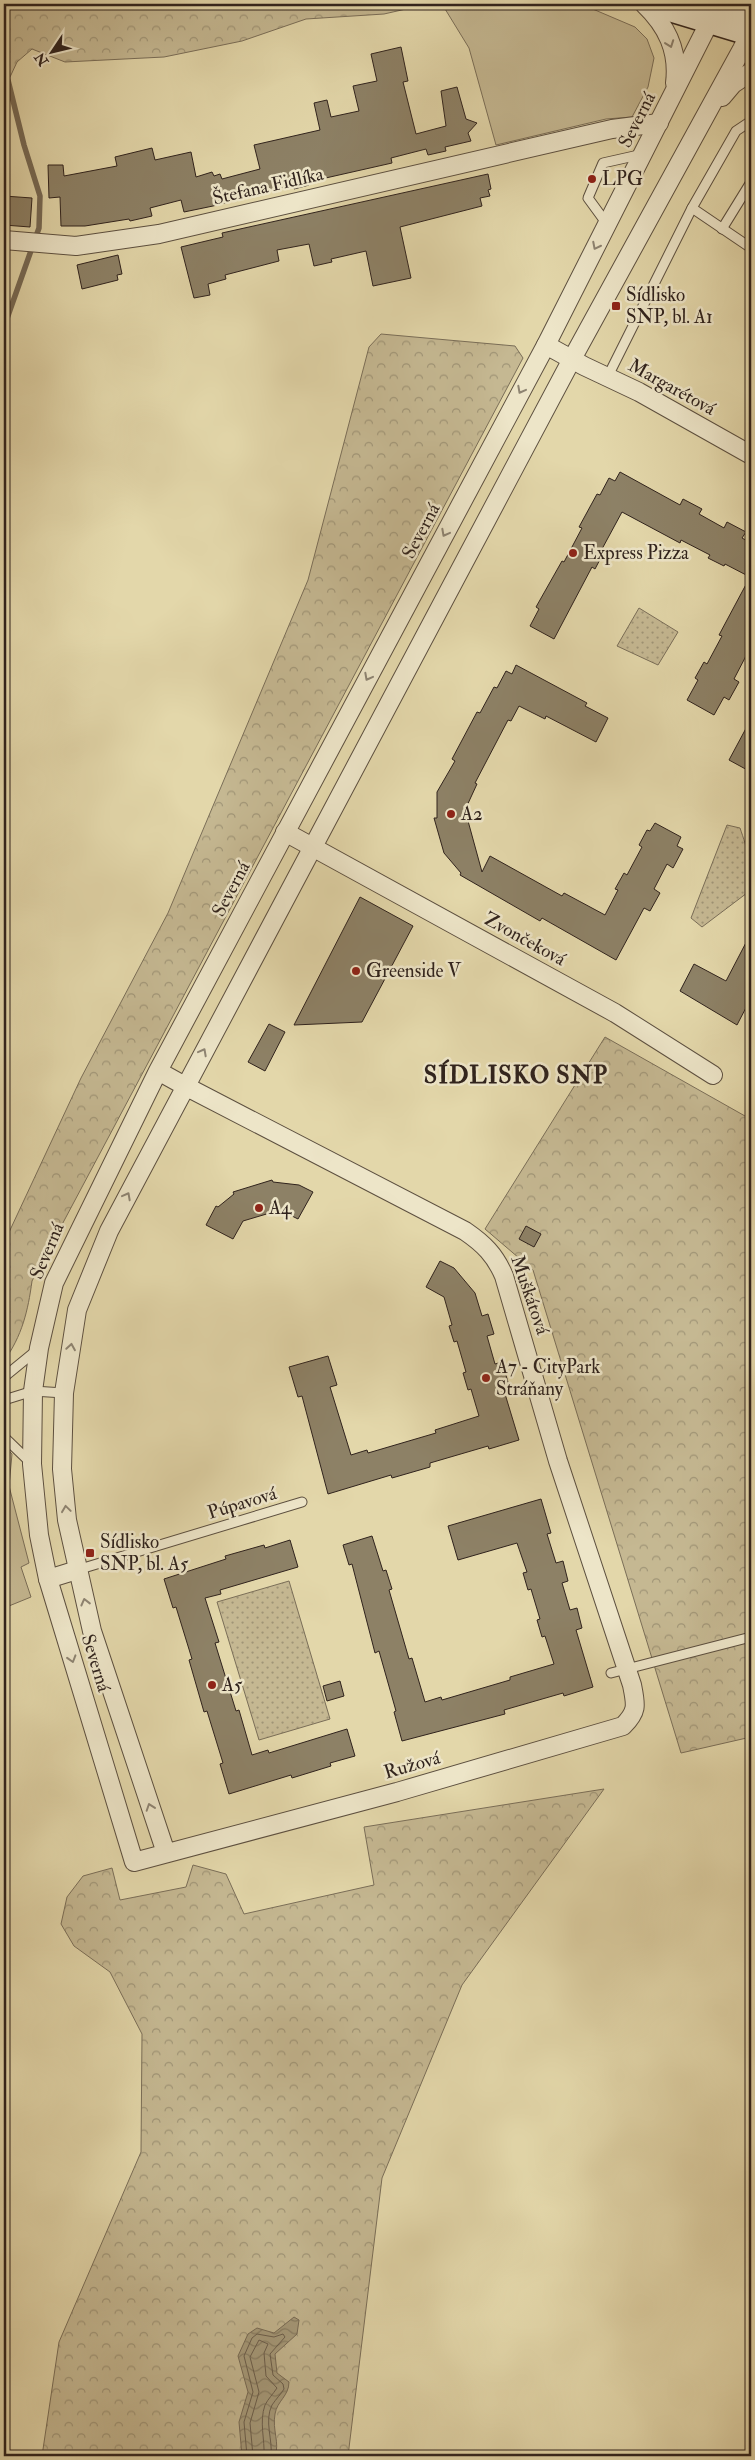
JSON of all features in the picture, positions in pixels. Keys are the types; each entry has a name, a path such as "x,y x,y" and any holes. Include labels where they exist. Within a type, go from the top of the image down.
{"main road":[{"path":"655,4 710,22 746,16"}],"street":[{"path":"644,4 656,15 669,39 677,64 674,93"},
{"name":"Severná","path":"710,22 546,345 158,1071 54,1283 39,1348 33,1391 32,1464 36,1519 48,1579 134,1862 166,1853 102,1665 77,1570 63,1489 64,1393 77,1310 109,1230 572,359 710,110 746,16"},
{"path":"710,110 733,84 751,72"},
{"name":"Štefana Fidlíka","path":"4,240 76,246 159,234 612,129 659,123"},
{"name":"Margarétová","path":"546,345 608,376 751,455"},
{"name":"Zvončeková","path":"285,832 616,1013 713,1075"},
{"name":"Muškátová","path":"158,1071 452,1225 484,1244 496,1258 504,1276 623,1676"},
{"path":"48,1579 77,1570"},
{"name":"Ružová","path":"166,1853 397,1792 623,1726 634,1716 636,1703 623,1676"}],"lane":[{"path":"608,376 692,208 736,131 751,121"},
{"path":"608,224 588,198 603,163 643,154"},
{"path":"722,229 751,182"},
{"path":"692,208 751,248"},
{"path":"4,1377 39,1348"},
{"path":"4,1400 33,1391 64,1393"},
{"path":"4,1437 32,1464"},
{"name":"Púpavová","path":"77,1570 302,1502"},
{"path":"623,1676 751,1637"}],"green space":[{"path":"4,4 428,4 384,14 306,19 242,41 164,57 65,62 32,49 17,62 4,90"},
{"path":"442,4 581,4 635,27 647,39 654,58 648,87 632,117 606,119 496,145 469,48"},
{"path":"381,334 515,346 523,358 32,1281 20,1333 4,1361 4,1243 81,1078 168,913 308,580 369,347"},
{"path":"639,608 678,632 658,665 617,646"},
{"path":"727,825 740,828 749,860 749,885 747,893 702,927 691,918"},
{"path":"605,1037 745,1116 751,1114 751,1737 681,1753 533,1270 485,1229"},
{"path":"4,1446 12,1454 9,1486 4,1488"},
{"path":"9,1486 29,1563 21,1567 31,1597 4,1608 4,1488"},
{"path":"289,1581 330,1719 259,1740 217,1602"},
{"path":"604,1789 462,1985 382,2178 348,2456 42,2456 59,2342 141,2152 142,2034 110,1972 74,1946 61,1924 67,1897 83,1876 112,1868 120,1900 186,1887 193,1865 226,1874 244,1914 374,1885 364,1827"}],"water":[{"path":"294,2317 299,2320 297,2334 275,2354 277,2373 289,2382 287,2391 278,2405 275,2414 274,2425 277,2446 275,2456 242,2456 239,2422 248,2392 238,2356 248,2334 257,2328 274,2333"}],"building":[{"path":"401,47 408,81 403,82 416,134 446,126 441,91 457,87 466,119 477,123 468,133 471,141 445,147 446,151 428,155 426,149 391,158 392,163 308,182 309,185 294,189 293,185 213,206 184,212 181,200 150,208 152,216 130,221 129,219 85,226 61,226 60,197 49,198 48,165 63,165 64,176 117,166 115,157 152,148 155,160 191,152 196,177 212,172 214,176 220,174 222,179 260,169 254,145 320,130 314,103 327,100 331,117 359,111 353,86 377,81 371,54"},
{"path":"488,174 491,189 488,190 490,196 480,198 482,206 400,227 411,278 373,286 366,251 331,259 332,262 314,266 309,244 277,250 279,261 225,275 226,279 208,284 210,295 194,298 181,247 223,237 222,233"},
{"path":"4,196 32,198 30,227 4,225"},
{"path":"118,255 122,274 117,275 118,280 82,289 77,265"},
{"path":"620,472 680,505 683,499 702,509 699,514 724,528 727,522 746,532 742,538 751,543 751,657 747,654 734,679 739,682 729,700 724,697 714,715 687,700 698,680 695,678 704,662 707,664 722,636 719,635 750,577 725,564 724,566 708,558 710,555 681,540 680,543 622,512 602,549 605,550 595,569 592,567 554,639 530,626 539,609 536,607 562,561 564,562 582,528 579,527 597,494 600,495 609,478 615,481"},
{"name":"A2","path":"516,665 587,703 585,706 608,718 596,742 546,716 545,719 519,706 511,721 508,720 475,783 477,784 465,810 482,872 490,856 562,896 564,893 605,915 618,890 615,889 624,873 627,875 642,847 639,845 647,830 650,831 655,823 681,837 677,846 683,849 673,868 667,864 654,889 660,893 650,911 644,908 616,960 542,918 540,921 460,875 461,873 444,853 434,818 437,818 437,792 455,761 452,759 477,712 480,713 494,687 497,688 506,671 512,674"},
{"path":"751,719 751,772 729,760"},
{"name":"Greenside V","path":"360,897 413,926 362,1022 294,1025"},
{"path":"751,933 751,998 737,1025 680,991 694,964 726,981"},
{"path":"269,1024 285,1032 265,1071 248,1062"},
{"name":"A4","path":"272,1180 273,1182 299,1185 313,1192 298,1219 280,1210 243,1221 233,1239 206,1225 216,1206 218,1207 234,1194 233,1192"},
{"path":"526,1226 541,1234 534,1247 519,1239"},
{"name":"A7 - CityPark Stráňany","path":"440,1261 454,1268 475,1293 482,1316 488,1314 494,1334 487,1336 495,1364 502,1362 508,1382 502,1384 519,1440 489,1449 488,1446 430,1463 430,1467 392,1478 391,1475 328,1494 302,1396 298,1397 289,1367 328,1356 337,1385 330,1387 351,1455 367,1450 368,1453 436,1433 435,1430 479,1416 471,1389 468,1390 463,1373 466,1372 457,1341 454,1342 449,1326 452,1325 444,1297 426,1287"},
{"path":"541,1499 551,1533 547,1534 556,1563 563,1561 568,1581 562,1583 570,1610 577,1608 582,1628 576,1630 593,1687 564,1696 563,1693 504,1710 505,1714 402,1741 394,1712 396,1711 379,1651 375,1653 352,1564 349,1565 343,1545 372,1536 383,1571 386,1570 392,1589 389,1590 409,1659 412,1658 425,1702 441,1697 442,1700 510,1680 510,1677 554,1664 545,1636 542,1637 537,1620 540,1619 531,1589 528,1590 523,1573 527,1572 517,1543 458,1560 448,1526"},
{"name":"A5","path":"290,1540 298,1567 220,1590 221,1594 205,1598 219,1642 215,1643 236,1711 239,1710 252,1755 268,1750 269,1753 347,1729 355,1756 330,1763 331,1766 292,1778 291,1775 229,1794 220,1764 223,1763 207,1711 204,1712 189,1660 192,1659 176,1607 173,1608 164,1579 226,1559 225,1556 264,1545 265,1548"},
{"path":"340,1681 344,1696 327,1701 323,1686"}],"waterway":[{"path":"4,64 24,145 40,196 39,228 4,327"}],"place":[{"name":"LPG","path":"592,179"},
{"name":"Sídlisko SNP, bl. A1","path":"616,306"},
{"name":"Express Pizza","path":"573,553"},
{"name":"A2","path":"451,814"},
{"name":"Greenside V","path":"356,971"},
{"name":"A4","path":"259,1208"},
{"name":"A7 - CityPark Stráňany","path":"486,1378"},
{"name":"Sídlisko SNP, bl. A5","path":"90,1553"},
{"name":"A5","path":"212,1685"}],"district":[{"name":"SÍDLISKO SNP","path":"516,1075"}]}
